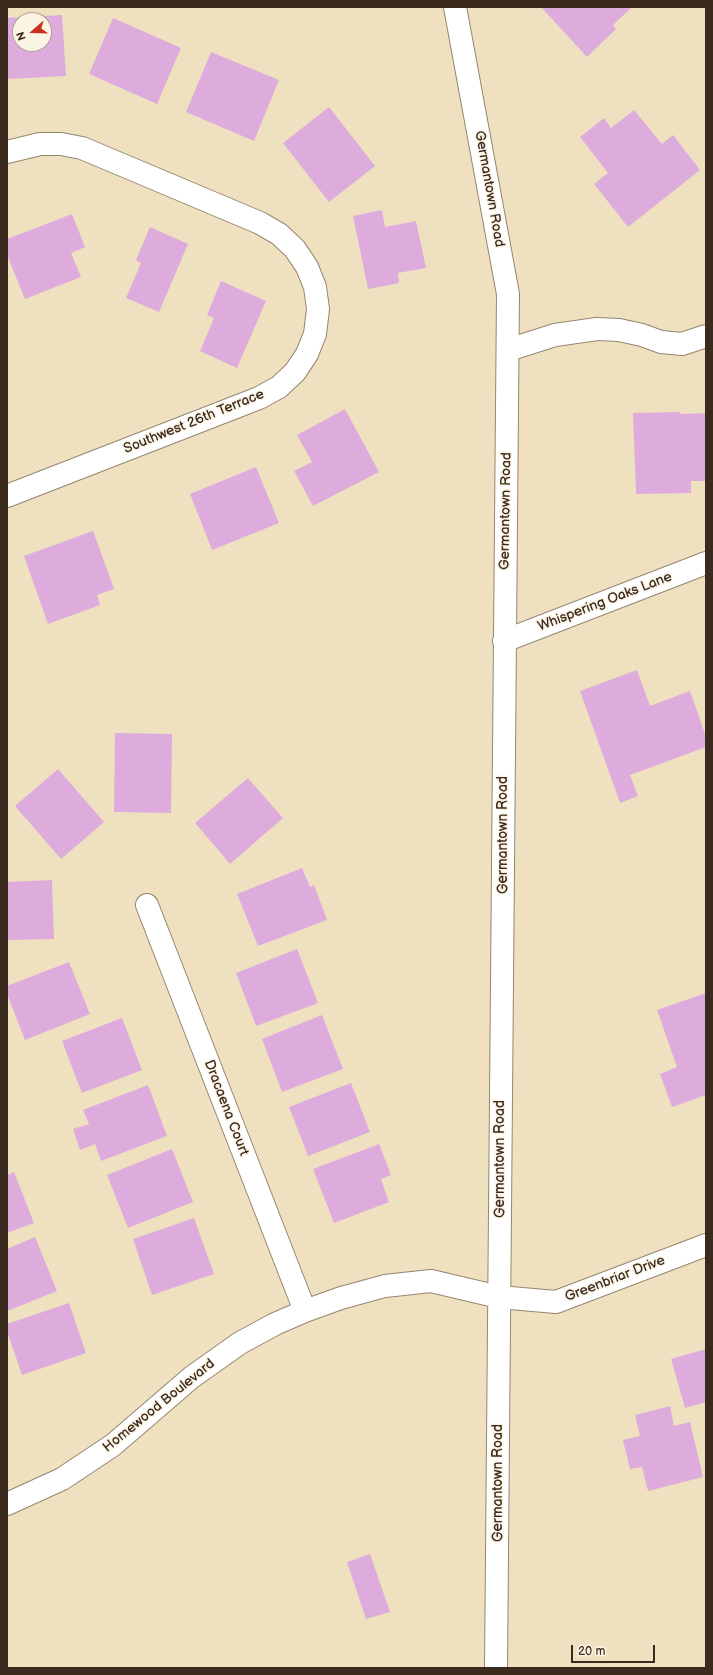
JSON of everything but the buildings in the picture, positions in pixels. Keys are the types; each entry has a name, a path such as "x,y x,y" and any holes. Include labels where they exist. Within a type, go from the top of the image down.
{"street":[{"name":"Germantown Road","path":"455,7 508,294 496,1668"},
{"name":"Southwest 26th Terrace","path":"7,152 40,144 61,144 82,148 260,223 279,234 295,249 307,267 315,287 318,309 315,334 307,354 295,372 279,386 259,398 7,496"},
{"path":"508,350 555,335 597,329 619,330 668,343 682,344 706,336"},
{"name":"Whispering Oaks Lane","path":"504,641 706,564"},
{"name":"Dracaena Court","path":"147,905 304,1312"},
{"name":"Greenbriar Drive","path":"499,1297 556,1302 706,1245"},
{"name":"Homewood Boulevard","path":"7,1504 62,1478 113,1445 192,1377 240,1343 275,1324 341,1298 385,1286 431,1281 499,1297"}]}
